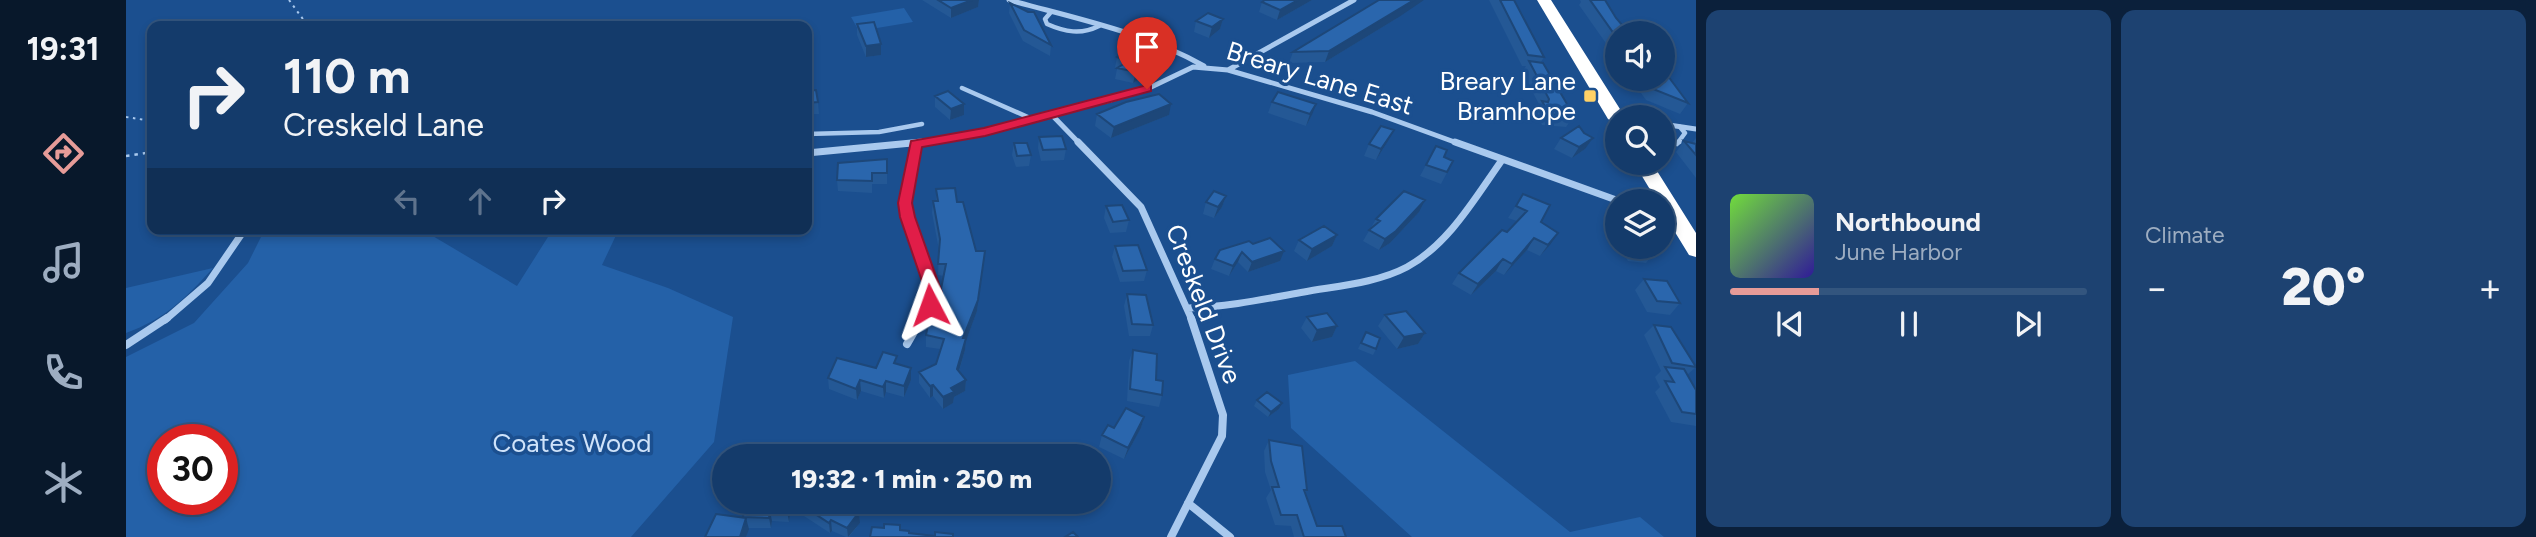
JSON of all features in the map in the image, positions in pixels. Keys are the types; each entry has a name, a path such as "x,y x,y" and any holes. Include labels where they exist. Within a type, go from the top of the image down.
{"highway":[{"path":"1544,0 1608,105"},
{"path":"1675,220 1696,250"}],"street":[{"name":"Breary Lane East","path":"1009,0 1170,48 1204,66 1228,70 1371,112 1605,196"},
{"path":"1228,70 1290,38 1354,0"},
{"path":"812,153 916,144 985,132 1135,92 1185,69 1204,66"},
{"name":"Creskeld Drive","path":"1050,113 1141,207 1188,309 1223,415 1222,436 1171,537"},
{"path":"1675,126 1696,129"},
{"path":"906,344 930,305 934,293 907,217 905,203 913,173 916,144"},
{"path":"1188,309 1226,306 1340,286 1377,278 1407,267 1434,247 1460,220 1502,160"},
{"path":"126,345 188,304 226,262 242,235"},
{"path":"1188,503 1230,537"}],"lane":[{"path":"1051,12 1045,19 1047,24 1060,30 1078,34 1099,26"},
{"path":"962,88 1030,118"},
{"path":"812,134 879,132 922,124"},
{"path":"1675,144 1683,139 1685,133 1681,127"},
{"path":"879,132 881,147"}],"path":[{"path":"289,0 304,21"},
{"path":"126,117 147,120"},
{"path":"126,156 147,153"}],"green space":[{"path":"904,8 913,22 859,31 851,17"},
{"name":"Coates Wood","path":"262,235 431,235 517,286 549,235 616,235 602,265 668,288 733,317 714,442 631,537 126,537 126,357 194,323 248,263"},
{"path":"213,268 194,289 164,314 126,333 126,288"},
{"path":"1355,361 1570,532 1640,517 1664,537 1412,537 1291,428 1288,375"}],"building":[{"path":"938,0 972,0 951,8"},
{"path":"1298,0 1280,10 1262,2"},
{"path":"1379,0 1414,0 1329,51 1293,52"},
{"path":"1500,0 1514,0 1544,57 1528,55"},
{"path":"1590,0 1605,0 1619,21 1605,21"},
{"path":"1010,3 1028,12 1034,12 1051,45 1024,30"},
{"path":"1208,13 1223,19 1212,27 1196,21"},
{"path":"874,22 881,44 866,46 857,24"},
{"path":"1139,45 1162,57 1136,72 1117,68 1127,62 1117,57"},
{"path":"1529,61 1543,63 1574,116 1549,114 1542,101 1548,102 1549,99"},
{"path":"1675,86 1688,103 1658,91 1675,91"},
{"path":"812,90 816,90 818,102 812,103"},
{"path":"948,91 964,104 951,109 935,96"},
{"path":"1278,92 1316,104 1310,114 1272,102"},
{"path":"1159,94 1171,104 1114,127 1097,114 1126,102"},
{"path":"1381,126 1394,130 1381,149 1369,144"},
{"path":"1579,126 1593,138 1579,147 1561,138"},
{"path":"1062,136 1066,149 1043,150 1039,137"},
{"path":"1684,141 1696,144 1696,155"},
{"path":"1014,143 1027,143 1031,155 1017,156"},
{"path":"1436,146 1447,150 1444,157 1453,161 1447,172 1426,165"},
{"path":"887,159 887,173 872,173 872,181 837,180 838,163"},
{"path":"955,188 957,202 963,202 976,251 985,251 978,300 963,338 966,338 957,369 966,380 951,388 954,392 943,397 919,372 936,364 944,339 926,335 929,319 934,308 937,309 946,264 938,264 940,239 933,201 938,201 936,189"},
{"path":"1214,191 1226,196 1218,207 1206,202"},
{"path":"1404,191 1425,200 1385,239 1369,230 1380,221 1376,219"},
{"path":"1523,194 1550,205 1541,222 1558,233 1548,245 1534,238 1512,264 1503,259 1478,284 1459,273 1502,230 1507,232 1527,211 1516,206"},
{"path":"1122,205 1129,220 1113,222 1106,206"},
{"path":"1324,226 1337,235 1312,249 1299,240"},
{"path":"1270,238 1284,251 1252,262 1242,252 1233,266 1215,259 1220,250"},
{"path":"1138,245 1147,270 1123,271 1115,246"},
{"path":"1644,279 1667,281 1680,303 1657,301"},
{"path":"1127,294 1146,295 1153,325 1132,324"},
{"path":"1406,311 1425,333 1404,337 1385,315"},
{"path":"1327,313 1337,326 1317,330 1307,317"},
{"path":"1654,325 1671,327 1696,367 1672,363"},
{"path":"1366,332 1380,338 1376,349 1361,343"},
{"path":"1133,350 1157,354 1156,380 1163,381 1162,395 1130,389"},
{"path":"883,352 897,356 894,363 911,368 904,386 886,381 883,387 860,380 856,389 828,378 837,358 876,368"},
{"path":"1665,367 1684,369 1696,390 1696,414 1682,412 1665,381 1674,382"},
{"path":"1267,392 1282,403 1271,412 1257,400"},
{"path":"1126,408 1144,417 1128,448 1102,435 1108,425 1114,428"},
{"path":"1269,440 1302,446 1307,490 1304,490 1317,526 1342,526 1346,537 1304,537 1297,515 1281,515 1272,487 1279,487 1271,461"},
{"path":"716,514 746,518 740,537 705,537"},
{"path":"744,514 770,514 769,518 743,517"},
{"path":"815,514 858,514 847,528 831,520 829,523"},
{"path":"884,524 900,525 900,530 909,533 935,536 935,532 953,534 953,537 870,537 872,527 884,528"},
{"path":"1073,532 1078,537 1065,537"}],"place":[{"name":"Breary Lane Bramhope","path":"1590,96"}],"route":[{"path":"930,305 934,293 907,217 905,203 916,157 916,144 985,132 1147,89"}]}
